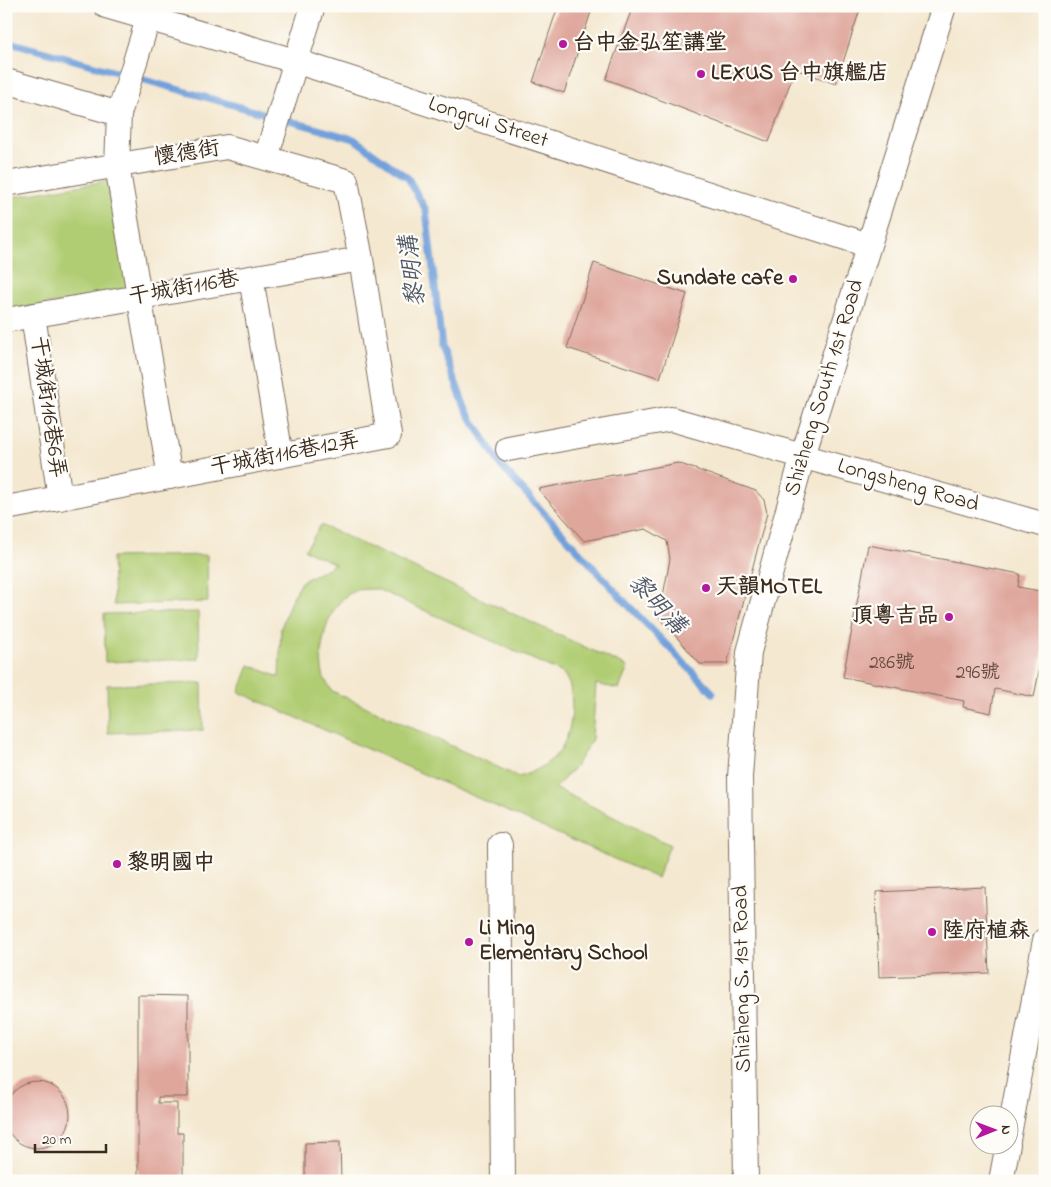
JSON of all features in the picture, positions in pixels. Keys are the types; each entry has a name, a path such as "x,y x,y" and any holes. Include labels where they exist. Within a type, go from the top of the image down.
{"street":[{"name":"Longrui Street","path":"106,6 146,26 294,67 868,245"},
{"path":"272,140 313,6"},
{"name":"Shizheng South 1st Road","path":"746,1181 740,777 749,652 803,455 944,6"},
{"path":"146,26 122,106 117,166 141,297 170,477"},
{"path":"6,80 122,106"},
{"name":"懷德街","path":"6,184 226,146 346,181 361,259"},
{"name":"干城街116巷","path":"6,320 361,259"},
{"name":"干城街116巷12弄","path":"6,508 389,435 361,259"},
{"path":"251,278 281,456"},
{"name":"干城街116巷6弄","path":"33,315 60,498"},
{"name":"Longsheng Road","path":"508,449 671,419 1045,525"},
{"path":"500,845 503,1181"},
{"path":"1015,1104 1045,940"},
{"path":"1001,1181 1006,1154"}],"green space":[{"path":"113,180 134,291 6,311 6,198"},
{"path":"321,525 628,667 619,689 596,684 592,739 575,767 555,788 670,845 657,878 239,692 249,665 279,677 281,628 290,603 301,582 335,564 305,550","holes":["377,589 563,673 569,683 572,706 570,726 564,744 552,759 544,765 519,777 332,691 325,680 322,651 327,625 339,603 348,595 358,590"]},
{"path":"207,555 208,602 114,605 112,557"},
{"path":"198,612 199,659 105,662 104,614"},
{"path":"202,683 203,730 108,733 107,685"}],"building":[{"name":"台中金弘笙講堂","path":"558,6 593,6 564,93 533,82"},
{"name":"LEXUS 台中旗艦店","path":"633,6 861,6 836,84 795,69 769,142 606,79"},
{"path":"594,263 687,294 660,378 567,348"},
{"name":"天韻MOTEL","path":"678,463 756,491 764,500 767,513 727,664 700,664 659,617 670,559 667,541 646,529 584,541 538,489"},
{"name":"頂粵吉品","path":"868,545 1020,574 1018,587 1045,592 1045,641 1034,697 995,689 991,713 963,707 964,701 843,677"},
{"name":"陸府植森","path":"985,887 989,973 879,977 876,892"},
{"path":"138,995 188,996 188,1097 158,1097 158,1103 177,1103 177,1133 183,1133 183,1181 138,1181"},
{"path":"37,1082 50,1084 60,1092 68,1102 70,1115 68,1128 60,1138 50,1146 37,1148 24,1146 14,1138 6,1128 4,1115 6,1102 14,1092 24,1084"},
{"path":"340,1142 341,1181 305,1181 305,1143"}],"waterway":[{"name":"黎明溝","path":"6,41 354,139 408,178 426,210 442,347 466,410 501,466 627,604 713,693"}],"place":[{"name":"台中金弘笙講堂","path":"563,44"},
{"name":"LEXUS 台中旗艦店","path":"701,74"},
{"name":"Sundate cafe","path":"793,279"},
{"name":"天韻MOTEL","path":"706,588"},
{"name":"頂粵吉品","path":"949,617"},
{"name":"黎明國中","path":"117,864"},
{"name":"陸府植森","path":"932,932"},
{"name":"Li Ming Elementary School","path":"469,942"}]}
